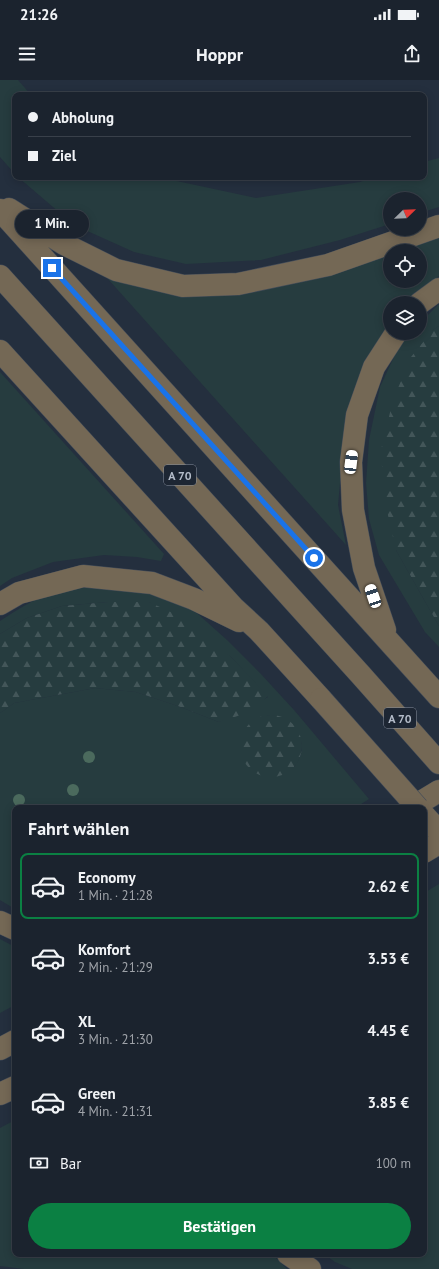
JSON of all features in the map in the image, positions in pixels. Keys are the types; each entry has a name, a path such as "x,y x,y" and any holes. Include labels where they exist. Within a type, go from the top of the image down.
{"highway":[{"path":"0,203 64,244 116,270 183,286 238,284 328,265 439,226"},
{"path":"0,210 439,697"},
{"name":"A 70","path":"0,276 439,762"},
{"path":"427,298 439,289"},
{"path":"391,340 374,366 357,415 351,462 353,510 364,568 393,645"},
{"path":"0,351 233,607 258,631 415,805"},
{"path":"0,604 19,593 83,576 152,582 194,599 258,631"},
{"path":"416,805 439,791"},
{"path":"427,818 439,832"},
{"path":"427,850 439,843"},
{"path":"0,922 12,928"},
{"path":"0,1048 12,1042"},
{"path":"0,1094 12,1088"},
{"path":"292,1257 310,1269"}],"green space":[{"path":"0,80 18,80 28,92 12,92 12,171 0,157"},
{"path":"439,158 439,207 427,211 427,192 383,192 383,226 340,240 261,260 186,264 134,252 74,225 22,180 172,180 256,198 366,180 427,180 427,161"},
{"path":"439,238 439,276 427,286 427,244 419,244"},
{"path":"383,254 383,288 425,288 416,296 383,296 383,340 346,417 338,505 346,545 100,270 180,292"},
{"path":"439,304 439,326 433,330 396,550 439,626 439,647 425,632 379,555 369,519 366,483 369,440 380,387 403,340 427,340 427,316"},
{"path":"439,326 439,626 396,550 384,498 381,450 393,400 411,357 425,340 427,340 427,337 433,330"},
{"path":"0,372 164,554 161,561 137,557 104,555 53,562 12,578 0,586"},
{"path":"102,586 126,587 174,598 198,614 260,673 294,710 369,799 360,805 12,805 12,907 0,900 0,713 14,703 95,688 136,692 219,722 268,697 231,657 149,602 108,602 62,606 27,618 0,634 0,621 43,596 69,590","holes":["270,715 282,718 290,723 295,729 302,744 300,757 294,767 261,717"]},
{"path":"108,602 149,602 186,619 231,657 268,696 250,712 219,722 136,692 95,688 14,703 0,713 0,634 27,618 62,606"},
{"path":"265,715 277,715 293,724 300,734 302,746 300,758 293,768 277,777 265,777 254,772 245,763 240,752 240,740 245,729 254,720"},
{"path":"439,884 439,1269 352,1269 335,1262 328,1257 427,1257 427,891"},
{"path":"0,939 12,945 12,1007 0,1013"},
{"path":"12,1122 12,1257 275,1257 287,1269 24,1269 0,1266 0,1128"}],"route":[{"path":"52,268 314,558"}]}
